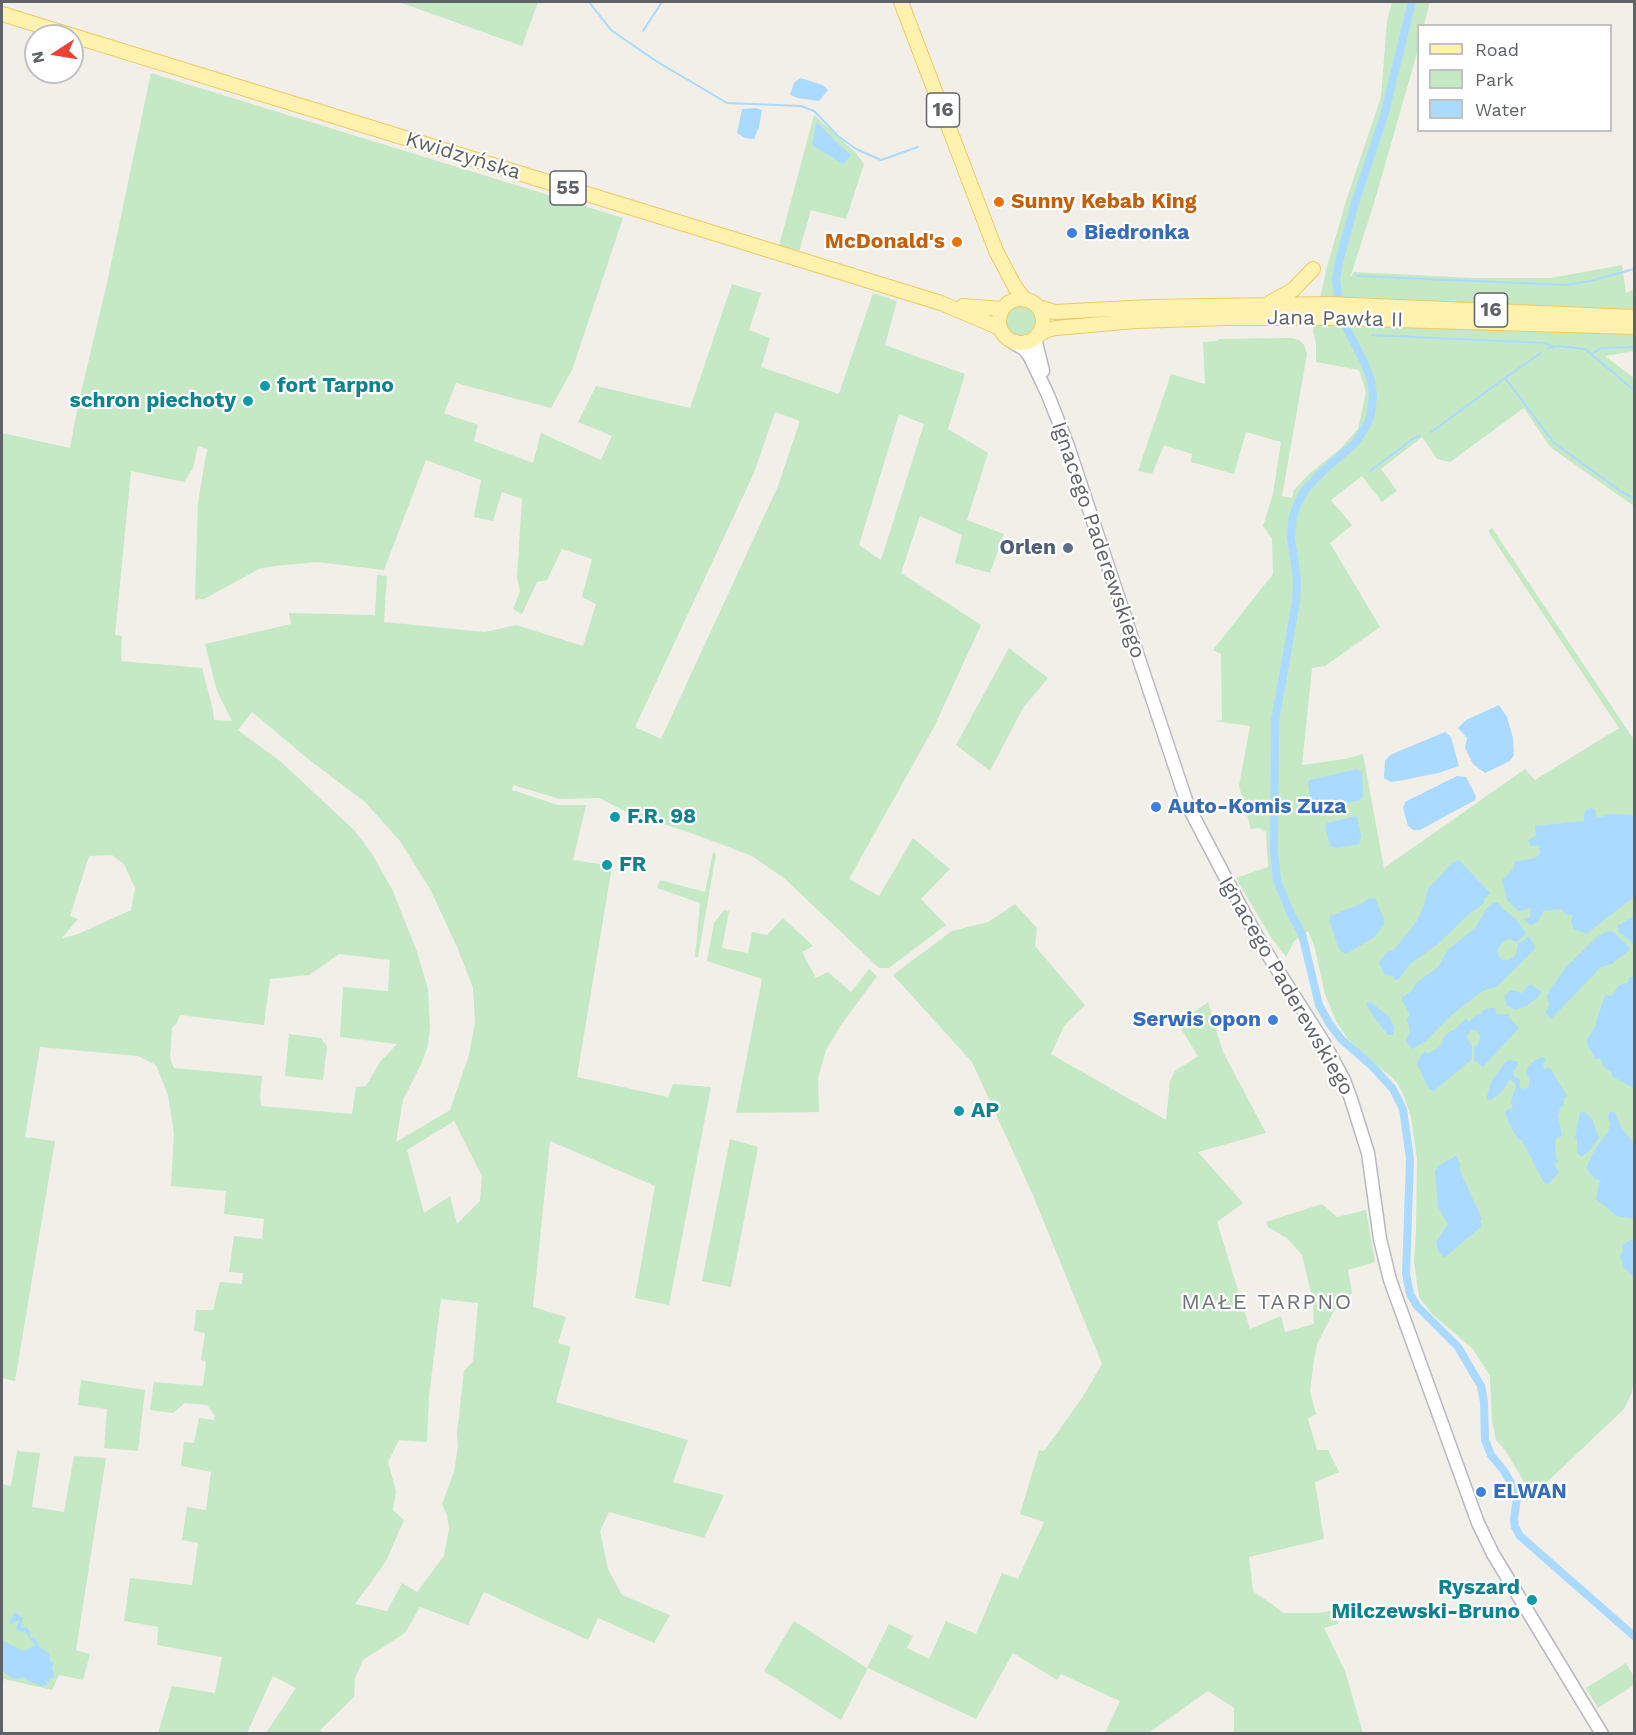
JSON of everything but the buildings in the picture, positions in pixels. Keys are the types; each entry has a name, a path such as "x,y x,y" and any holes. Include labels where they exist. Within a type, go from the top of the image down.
{"main road":[{"name":"16","path":"901,2 996,251 1014,287 1025,300 1038,307"},
{"name":"Kwidzyńska","path":"2,14 941,303"},
{"name":"16","path":"996,251 1006,299 999,321 1000,328"},
{"path":"1264,304 1293,290 1313,269"},
{"path":"1004,307 1012,301 1025,300"},
{"name":"55","path":"941,303 1004,307"},
{"name":"55","path":"941,303 1000,328"},
{"name":"Jana Pawła II","path":"1038,307 1055,312 1264,304 1329,311 1353,319 1635,327"},
{"name":"Jana Pawła II","path":"1036,337 1047,330 1056,328 1136,321 1329,311 1348,304 1635,317"},
{"path":"1036,337 1043,321 1038,307"},
{"path":"1000,328 1012,342"},
{"name":"16","path":"1012,342 1022,343 1036,337"},
{"name":"Ignacego Paderewskiego","path":"1036,337 1048,395"},
{"name":"Ignacego Paderewskiego","path":"1012,342 1030,357 1048,395 1082,485 1188,806 1254,931 1324,1043 1344,1080 1368,1153 1380,1239 1390,1280 1478,1523 1493,1554 1602,1734"}],"green space":[{"path":"399,2 538,2 522,46"},
{"path":"1392,2 1430,2 1424,24 1417,24 1417,53 1350,278 1354,272 1474,278 1551,278 1622,265 1626,293 1634,289 1634,351 1605,356 1634,378 1634,506 1550,447 1524,408 1450,462 1437,459 1422,437 1381,469 1397,491 1382,502 1362,476 1331,500 1352,525 1330,543 1380,627 1325,666 1312,668 1302,765 1363,754 1384,868 1525,769 1535,780 1619,728 1488,531 1492,528 1634,740 1634,1376 1632,1392 1624,1409 1526,1502 1523,1480 1505,1450 1496,1440 1492,1421 1490,1376 1473,1349 1432,1314 1419,1297 1414,1262 1417,1159 1411,1117 1403,1094 1396,1081 1347,1038 1336,1021 1325,994 1314,945 1308,931 1294,941 1286,957 1270,936 1236,878 1268,867 1266,832 1258,828 1251,829 1239,786 1250,726 1214,721 1222,720 1221,654 1213,650 1273,574 1272,538 1263,526 1273,494 1281,442 1246,432 1234,474 1191,462 1192,454 1164,445 1152,474 1138,471 1171,374 1205,384 1203,342 1219,339 1292,338 1304,345 1307,354 1282,496 1292,498 1294,490 1309,474 1340,449 1358,429 1366,392 1359,370 1316,362 1316,343 1313,331 1327,267 1346,201 1381,97 1387,22"},
{"path":"151,73 623,218 572,370 551,408 456,383 444,413 478,425 474,441 533,463 541,433 601,460 612,436 578,422 596,386 690,408 732,284 761,293 749,330 770,338 761,367 839,394 873,293 897,301 885,345 965,374 948,429 988,453 967,520 1004,534 990,573 955,563 962,535 920,516 901,573 981,625 934,727 849,879 879,896 913,838 950,869 921,899 946,925 889,968 879,968 785,879 752,856 627,812 599,798 560,799 513,785 512,790 558,805 586,805 573,860 612,866 577,1077 668,1097 673,1084 711,1087 669,1305 635,1298 655,1186 550,1141 533,1307 566,1317 558,1343 571,1347 556,1402 688,1440 673,1482 724,1495 704,1538 609,1512 600,1531 608,1569 622,1595 670,1615 654,1643 598,1618 588,1640 484,1592 468,1625 420,1607 405,1633 363,1660 355,1678 354,1697 320,1730 323,1733 266,1733 296,1688 273,1676 247,1733 158,1733 172,1686 215,1693 222,1657 157,1645 158,1627 124,1621 130,1578 192,1585 198,1543 182,1540 187,1507 206,1510 211,1472 181,1466 184,1442 194,1443 199,1418 214,1420 215,1416 207,1405 185,1403 173,1413 150,1410 154,1382 203,1386 206,1361 201,1360 205,1333 194,1331 196,1310 213,1310 220,1282 242,1284 243,1273 229,1272 234,1236 262,1239 264,1219 224,1214 226,1191 171,1186 174,1133 168,1095 156,1065 138,1056 40,1047 25,1137 55,1141 15,1381 2,1378 2,433 70,448","holes":["775,412 800,421 778,486 661,739 635,727 754,473","899,414 924,424 881,560 859,545","198,446 207,449 198,502 195,600 204,599 259,569 274,566 317,562 384,570 426,460 481,480 474,517 493,521 502,492 522,499 517,577 520,591 513,609 522,614 537,582 547,580 562,549 592,559 582,597 596,604 583,646 516,625 485,632 384,622 387,576 377,575 375,615 289,613 291,624 205,644 217,691 232,721 214,720 202,668 121,661 122,636 115,635 131,471 184,482 193,468","252,712 366,803 400,841 430,889 473,988 475,1022 469,1055 450,1110 396,1142 403,1100 422,1062 428,1045 430,1027 428,989 417,952 392,889 372,854 354,830 280,761 238,730","112,855 124,864 135,888 131,910 78,934 61,939 78,919 70,916 89,856","339,954 390,960 388,991 343,987 340,1037 397,1044 380,1062 366,1086 356,1087 352,1114 261,1106 262,1076 174,1068 170,1058 172,1028 180,1015 264,1025 270,979 309,975","454,1121 482,1176 480,1201 457,1224 450,1196 424,1213 407,1150","441,1299 478,1303 473,1361 464,1371 454,1472 442,1504 447,1515 449,1529 444,1556 417,1592 402,1583 387,1611 355,1604 386,1561 404,1520 393,1510 396,1491 388,1462 399,1440 427,1442 429,1396"]},
{"path":"814,115 856,153 864,164 846,219 811,210 799,252 779,246"},
{"path":"1021,305 1033,310 1038,322 1033,334 1021,339 1009,334 1004,322 1009,310"},
{"path":"1009,648 1048,678 1023,708 990,771 956,745"},
{"path":"713,852 716,854 698,957 695,957 700,903 657,888 660,880 705,892"},
{"path":"1015,904 1037,928 1035,946 1085,1005 1064,1026 1051,1054 1166,1120 1170,1081 1175,1071 1198,1056 1178,1024 1208,1002 1223,1052 1266,1133 1198,1152 1243,1203 1217,1222 1250,1329 1281,1316 1285,1332 1314,1324 1313,1301 1302,1255 1287,1238 1268,1227 1266,1222 1322,1204 1337,1217 1366,1210 1375,1262 1348,1270 1352,1293 1338,1303 1317,1344 1310,1391 1316,1414 1308,1419 1317,1450 1328,1450 1339,1472 1315,1482 1324,1539 1249,1557 1253,1591 1284,1613 1318,1613 1330,1611 1330,1607 1334,1606 1338,1624 1324,1628 1345,1671 1363,1733 1234,1733 1234,1708 1208,1691 1148,1733 1105,1733 1120,1701 1061,1674 1057,1680 1013,1653 976,1719 868,1668 841,1720 764,1671 794,1621 867,1668 889,1624 913,1636 907,1648 929,1659 946,1621 976,1634 1002,1573 1018,1579 1044,1522 1020,1514 1039,1450 1044,1451 1082,1398 1102,1364 1032,1193 972,1062 893,975 952,931 988,922"},
{"path":"724,910 729,911 722,948 748,953 752,932 767,935 783,918 813,946 802,952 816,978 828,972 851,992 869,969 877,976 841,1025 826,1050 818,1078 819,1112 736,1113 762,979 707,961 714,923"},
{"path":"289,1034 321,1038 327,1046 323,1080 285,1076"},
{"path":"730,1139 758,1147 731,1287 702,1281"},
{"path":"81,1380 145,1390 138,1451 104,1448 107,1409 78,1405"},
{"path":"17,1451 40,1453 32,1507 64,1512 74,1456 106,1458 76,1650 90,1654 83,1680 59,1675 52,1690 4,1679 2,1686 2,1484 11,1486"},
{"path":"1626,1663 1634,1677 1634,1685 1598,1708 1586,1688"}],"water":[{"path":"800,78 823,85 828,90 819,101 790,95 794,83"},
{"path":"742,109 762,110 759,127 754,139 745,138 737,133"},
{"path":"817,122 851,155 843,164 812,145"},
{"path":"1499,705 1507,717 1513,738 1514,755 1510,761 1485,773 1473,764 1465,748 1467,738 1458,728 1466,720"},
{"path":"1445,732 1451,737 1459,766 1404,780 1391,782 1384,778 1385,761 1390,755"},
{"path":"1357,769 1362,772 1363,797 1358,801 1312,808 1308,782 1310,780"},
{"path":"1457,776 1466,777 1476,796 1475,800 1420,830 1413,830 1408,826 1403,808 1405,802"},
{"path":"1587,809 1595,809 1597,818 1611,814 1634,815 1634,897 1586,934 1574,929 1571,922 1573,915 1566,915 1561,909 1543,911 1537,923 1530,925 1523,919 1530,917 1531,908 1518,911 1507,900 1502,880 1513,869 1514,862 1535,858 1540,854 1539,845 1530,846 1528,840 1536,836 1535,826 1584,821 1584,814"},
{"path":"1357,816 1361,836 1359,844 1338,848 1330,846 1325,826 1327,823"},
{"path":"1459,860 1490,893 1484,899 1484,903 1439,943 1410,964 1399,979 1393,980 1394,977 1385,975 1379,963 1387,952 1394,950 1417,921 1428,889 1452,863"},
{"path":"1375,898 1384,919 1384,925 1373,938 1346,954 1340,951 1329,920 1330,916 1363,903 1367,899"},
{"path":"1498,902 1517,920 1526,933 1517,942 1509,939 1504,941 1497,950 1502,960 1509,960 1516,955 1518,944 1529,936 1536,948 1496,987 1478,994 1448,1018 1426,1041 1412,1049 1406,1041 1410,1032 1407,1019 1410,1015 1401,998 1412,991 1416,983 1438,967 1448,950 1475,928 1487,908"},
{"path":"1634,916 1634,944 1618,931 1617,926"},
{"path":"1607,931 1613,932 1630,948 1629,950 1612,964 1601,967 1551,1019 1545,1012 1550,1005 1547,997 1549,991 1566,967 1597,937"},
{"path":"1630,977 1634,977 1634,1088 1613,1077 1611,1072 1603,1066 1601,1059 1596,1059 1588,1046 1587,1039 1594,1029 1605,995 1612,996 1619,985 1627,983"},
{"path":"1530,984 1542,992 1536,999 1515,1010 1507,1005 1504,996 1511,990 1522,993"},
{"path":"1370,1002 1390,1017 1394,1028 1393,1035 1388,1035 1372,1014 1366,1004"},
{"path":"1495,1008 1497,1014 1509,1014 1519,1028 1483,1067 1474,1060 1474,1047 1479,1043 1480,1036 1476,1030 1471,1030 1467,1038 1472,1046 1472,1059 1434,1091 1429,1089 1417,1064 1420,1056 1441,1046 1443,1038 1466,1018 1469,1022 1485,1009"},
{"path":"1543,1057 1546,1060 1543,1063 1544,1069 1550,1068 1567,1096 1564,1098 1564,1105 1560,1108 1558,1116 1562,1135 1556,1139 1555,1143 1556,1158 1559,1161 1554,1164 1559,1172 1549,1184 1544,1183 1522,1140 1519,1140 1514,1133 1505,1113 1506,1110 1513,1108 1511,1101 1516,1087 1515,1083 1511,1080 1507,1081 1507,1085 1501,1092 1491,1100 1487,1099 1491,1082 1506,1061 1518,1062 1513,1075 1520,1080 1520,1088 1526,1089 1529,1086 1529,1078 1526,1075 1528,1067 1535,1060"},
{"path":"1580,1112 1585,1112 1592,1119 1599,1138 1581,1157 1577,1153 1575,1138"},
{"path":"1609,1112 1615,1112 1621,1127 1634,1144 1634,1219 1617,1216 1596,1199 1600,1180 1595,1179 1586,1168 1595,1149 1608,1132"},
{"path":"1456,1156 1460,1164 1459,1169 1482,1219 1480,1221 1482,1226 1444,1258 1436,1242 1448,1224 1438,1207 1435,1171 1438,1166"},
{"path":"1632,1239 1634,1242 1634,1277 1624,1268 1620,1256 1623,1251 1622,1245"},
{"path":"14,1612 23,1618 22,1628 27,1627 30,1637 35,1638 39,1646 49,1654 50,1661 54,1662 52,1667 55,1678 50,1678 49,1682 46,1681 47,1685 41,1686 24,1677 14,1679 2,1671 2,1640 21,1650 27,1650 35,1645 25,1632 16,1628 19,1621 11,1625 9,1623"}],"waterway":[{"path":"589,2 611,30 656,61 727,103 801,106 814,111 838,136 856,149 881,160 918,147"},
{"path":"643,31 662,2"},
{"path":"1412,2 1384,116 1355,203 1336,280 1340,311 1371,380 1373,395 1371,414 1367,425 1355,443 1305,490 1293,517 1291,538 1297,579 1296,602 1275,721 1274,852 1277,880 1302,934 1319,1005 1341,1039 1372,1066 1393,1089 1403,1109 1410,1159 1406,1274 1410,1294 1417,1306 1458,1347 1481,1386 1484,1402 1485,1440 1491,1455 1515,1490 1517,1498 1515,1527 1520,1536 1634,1636"},
{"path":"1356,276 1567,285 1634,269"},
{"path":"1372,335 1544,343 1553,346"},
{"path":"1548,348 1558,346 1585,349 1634,390"},
{"path":"1591,354 1601,348 1634,347"},
{"path":"1505,378 1541,353"},
{"path":"1431,432 1505,378 1554,443 1622,492 1634,498"},
{"path":"1370,471 1414,438 1420,436"}],"place":[{"name":"Sunny Kebab King","path":"999,202"},
{"name":"Biedronka","path":"1072,233"},
{"name":"McDonald's","path":"957,242"},
{"name":"fort Tarpno","path":"265,386"},
{"name":"schron piechoty","path":"248,401"},
{"name":"Orlen","path":"1068,548"},
{"name":"Auto-Komis Zuza","path":"1156,807"},
{"name":"F.R. 98","path":"615,817"},
{"name":"FR","path":"607,865"},
{"name":"Serwis opon","path":"1273,1020"},
{"name":"AP","path":"959,1111"},
{"name":"ELWAN","path":"1481,1492"},
{"name":"Ryszard Milczewski-Bruno","path":"1532,1600"}],"district":[{"name":"MAŁE TARPNO","path":"1267,1303"}]}
